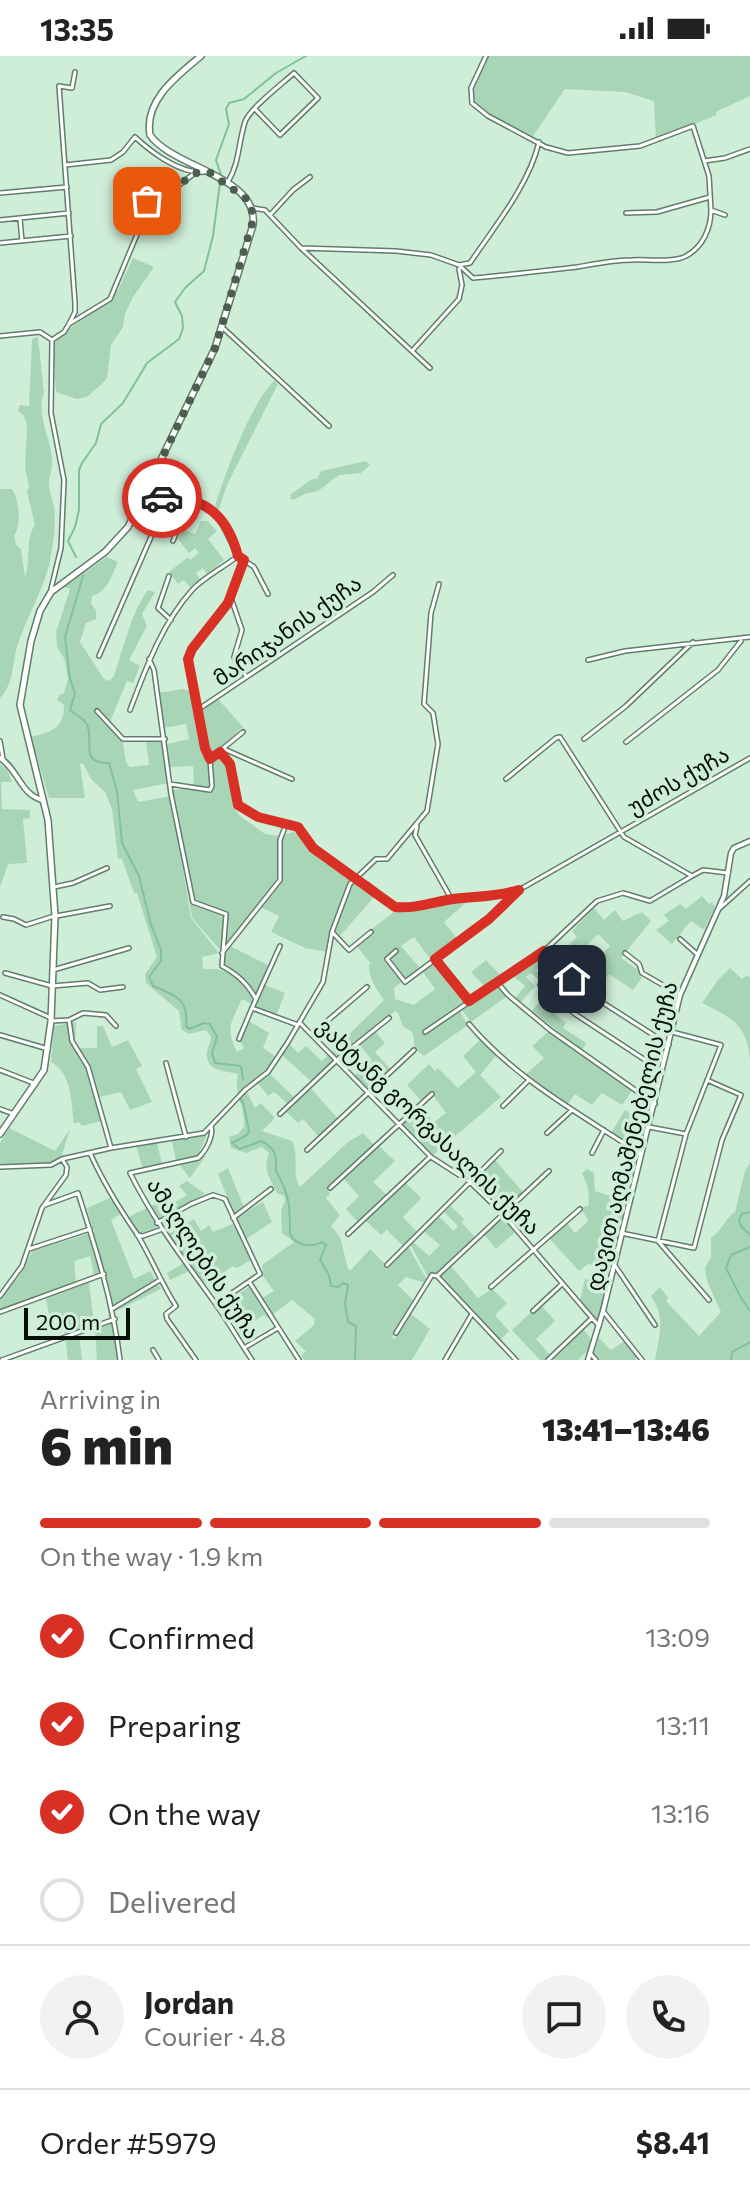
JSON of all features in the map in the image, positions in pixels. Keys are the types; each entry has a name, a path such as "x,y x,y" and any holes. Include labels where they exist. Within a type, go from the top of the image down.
{"main road":[{"path":"0,1134 44,1070 51,1019 54,887 45,800 20,705 33,633 51,592 105,552 128,527 215,348 253,225 248,200 223,180 157,144 149,130 152,113 163,91 201,56"}],"street":[{"path":"459,265 473,278 630,260 654,262 680,258 689,255 711,225 704,161 693,126 640,146 586,152 556,151 488,116 472,103 471,88 486,56"},
{"path":"52,340 64,332 75,306 59,86 72,88 75,72"},
{"path":"223,180 237,166 245,118 294,73 318,98 280,135 255,109"},
{"path":"65,165 111,160 123,152 135,137 153,153 195,173 209,172"},
{"path":"301,248 396,251 431,255 464,266 470,263 490,233 535,159 539,142"},
{"path":"704,161 750,149"},
{"path":"69,324 110,299 141,225 144,202 167,194 195,173"},
{"path":"270,215 310,177"},
{"path":"0,193 67,187"},
{"path":"626,213 657,212 710,197"},
{"path":"252,208 265,210 301,248 430,368"},
{"path":"711,210 725,215"},
{"path":"0,220 69,213"},
{"path":"20,219 22,241"},
{"path":"0,243 71,236"},
{"path":"412,351 459,299 462,285 459,265"},
{"path":"222,327 329,426"},
{"path":"0,336 40,332 52,340"},
{"path":"51,592 61,548 64,480 51,413 52,340"},
{"path":"141,502 168,498 189,501 216,512 238,556 254,567 268,594"},
{"path":"99,656 168,498"},
{"path":"173,541 189,501"},
{"path":"130,710 149,659 171,620 192,591 238,556"},
{"path":"244,560 231,598 242,630 234,657 246,677"},
{"name":"მარიჯანის ქუჩა","path":"199,709 373,592 393,575"},
{"path":"169,576 158,608 171,620"},
{"path":"0,1167 51,1165 62,1159 111,1148 204,1133 245,1090 268,1072 323,982 332,932 354,878 376,859 387,859 427,811 438,744 433,713 424,704 431,613 439,584"},
{"path":"170,784 210,790 212,786 210,759 189,672 189,654 231,598"},
{"path":"626,742 718,670 742,640 750,635"},
{"path":"588,660 625,651 693,642 742,640"},
{"path":"584,739 626,706 693,642"},
{"path":"149,659 154,670 170,784 193,902 226,914 222,966 237,973 256,999"},
{"path":"97,711 123,739 165,739"},
{"path":"210,759 243,732"},
{"path":"506,779 560,737 627,841 692,876"},
{"path":"0,741 1,759 27,791 45,800"},
{"path":"222,750 292,779"},
{"path":"222,750 230,764 238,805 258,817 298,827 313,848 395,907 490,898 519,890"},
{"name":"უძოს ქუჩა","path":"519,890 750,758"},
{"path":"222,953 280,880 280,840 286,825"},
{"path":"417,826 415,835 452,900"},
{"name":"დავით აღმაშენებელის ქუჩა","path":"588,1360 603,1311 680,995 719,909 731,853 734,848 750,841"},
{"path":"54,887 78,881 107,868"},
{"path":"425,1032 544,951 597,901 629,893 650,901 703,870 728,873"},
{"path":"719,909 750,881"},
{"path":"396,951 387,959 404,982 489,919 519,890"},
{"path":"3,917 26,925 110,906"},
{"path":"332,932 349,950 371,932"},
{"path":"680,939 698,955"},
{"path":"239,1039 280,946"},
{"path":"53,970 129,948"},
{"path":"544,951 594,997 669,1045"},
{"path":"625,953 639,964 642,973 680,995"},
{"path":"572,979 598,954"},
{"path":"435,959 469,1001"},
{"path":"5,973 52,986 88,983 100,990 123,987"},
{"path":"497,982 550,1030 655,1104"},
{"path":"540,985 575,1014 662,1071"},
{"path":"312,1034 367,987"},
{"path":"0,995 51,1019 69,1020 83,1013 106,1015 116,1026"},
{"name":"ვახტანგ გორგასალის ქუჩა","path":"252,1008 299,1024 312,1034 431,1157 470,1182 502,1213 599,1326"},
{"path":"280,1114 338,1059 389,1018"},
{"path":"69,1020 72,1041 88,1067 111,1148"},
{"path":"469,1024 496,1054 528,1081 641,1154"},
{"path":"658,1241 686,1134 721,1045 672,1032"},
{"path":"0,1035 48,1049"},
{"path":"307,1150 414,1050"},
{"path":"166,1063 186,1137"},
{"path":"0,1070 36,1084"},
{"path":"621,1233 694,1248 722,1140 741,1095 707,1080"},
{"path":"503,1106 528,1081"},
{"path":"330,1188 432,1094"},
{"path":"0,1109 14,1114"},
{"path":"547,1133 572,1110"},
{"name":"ამაღლების ქუჩა","path":"211,1126 212,1133 198,1158 130,1173 157,1223 252,1360"},
{"path":"649,1127 686,1134"},
{"path":"592,1153 604,1130"},
{"path":"387,1265 501,1151"},
{"path":"90,1153 176,1306 168,1311 167,1319 196,1360"},
{"path":"348,1234 431,1157"},
{"path":"0,1296 22,1266 45,1205 66,1175 67,1167 62,1159"},
{"path":"437,1276 549,1171"},
{"path":"233,1218 271,1189"},
{"path":"45,1205 78,1193 104,1274 115,1319 120,1360"},
{"path":"157,1223 213,1195 225,1199 260,1270 258,1278 216,1304"},
{"path":"491,1287 580,1209"},
{"path":"28,1250 90,1229"},
{"path":"137,1235 143,1236 161,1229"},
{"path":"658,1241 709,1300"},
{"path":"614,1264 655,1325"},
{"path":"0,1312 104,1274"},
{"path":"396,1333 432,1275 437,1276 510,1358 516,1360"},
{"path":"112,1309 160,1280"},
{"path":"250,1283 299,1360"},
{"path":"533,1311 562,1284"},
{"path":"603,1311 642,1360"},
{"path":"445,1360 472,1314"},
{"path":"548,1360 592,1318"},
{"path":"2,1360 115,1319"},
{"path":"244,1348 278,1328"},
{"path":"153,1350 159,1360"},
{"path":"590,1353 596,1360"}],"green space":[{"path":"487,56 750,56 750,96 716,112 717,115 656,139 654,101 625,92 565,89 533,136 488,116 473,102 472,88"},
{"path":"133,258 154,267 133,297 123,327 111,345 107,378 87,397 77,399 56,392 53,344 106,304 118,290"},
{"path":"38,337 44,393 43,420 52,455 49,482 55,512 54,537 49,567 17,647 10,680 0,698 0,489 12,489 16,499 19,518 14,536 16,545 21,549 25,577 30,536 35,525 25,468 27,425 18,411 20,405 29,406 32,339"},
{"path":"274,381 278,384 227,485 219,509 214,510 247,423"},
{"path":"366,461 370,465 361,473 339,475 318,491 290,499 291,494 312,479 317,479 321,471"},
{"path":"201,521 208,521 217,531 208,539 224,560 207,574 203,568 196,573 200,579 190,587 184,580 178,584 169,572 188,557 190,560 199,553 195,548 189,553 178,539 183,529 195,534"},
{"path":"107,557 118,562 105,587 92,596 96,619 86,623 80,642 104,679 110,681 136,610 148,590 155,592 142,614 147,626 129,660 140,666 133,683 127,681 111,719 111,729 123,743 126,762 130,767 149,765 146,741 163,741 169,783 133,790 138,802 171,796 191,918 219,953 202,957 203,969 234,975 255,999 252,1004 242,999 231,1025 233,1044 237,1052 244,1048 240,1041 249,1021 269,1033 263,1048 276,1057 261,1077 268,1072 296,1099 309,1086 339,1120 320,1138 303,1119 298,1123 284,1110 289,1105 274,1092 268,1096 257,1082 246,1090 255,1108 261,1103 275,1118 262,1131 292,1141 300,1187 348,1142 363,1133 375,1146 327,1190 330,1194 326,1198 340,1215 331,1226 340,1237 348,1269 351,1270 370,1249 387,1266 408,1246 427,1280 425,1283 406,1277 398,1285 414,1301 392,1338 395,1339 410,1313 430,1329 412,1360 304,1360 301,1356 306,1351 295,1341 314,1325 315,1319 292,1300 268,1318 264,1315 238,1331 220,1305 249,1287 258,1300 274,1291 263,1276 262,1265 294,1242 282,1233 284,1196 277,1193 268,1174 266,1164 269,1153 262,1147 246,1153 231,1148 229,1137 238,1134 244,1127 237,1088 238,1074 210,1065 207,1053 211,1037 206,1030 189,1034 182,1030 179,1011 146,983 145,974 157,957 137,893 134,893 122,859 118,859 112,809 105,792 91,779 83,763 80,764 85,798 49,798 31,737 55,728 62,719 64,705 57,700 64,693 68,678 64,658 57,647 56,632 70,589 64,587"},
{"path":"183,689 193,696 207,753 214,756 221,751 231,779 234,808 265,834 280,836 279,879 222,952 192,918 172,790 194,788 193,766 170,767 167,744 189,739 186,724 164,728 158,693"},
{"path":"218,699 243,727 215,752 211,752 200,711"},
{"path":"0,764 7,769 12,782 1,782 2,809 30,810 30,818 23,819 27,863 8,864 0,887"},
{"path":"293,832 324,850 353,875 331,929 327,952 305,948 271,932 279,916 260,907 282,878 281,841 283,835"},
{"path":"353,882 365,886 395,908 421,908 470,899 444,922 458,940 431,960 414,937 401,946 420,968 394,988 395,999 414,1005 435,989 422,971 435,961 467,1001 424,1032 459,1010 468,1025 424,1056 415,1049 413,1033 403,1026 395,1011 313,1083 281,1054 288,1042 298,1053 306,1046 322,1061 384,1000 371,978 371,964 354,943 395,911 374,897 339,937 333,932"},
{"path":"702,896 715,907 704,930 691,921 672,944 656,930 669,921 664,915 680,904 686,909"},
{"path":"594,908 604,920 615,910 623,921 642,912 651,921 621,958 638,970 642,978 633,990 609,974 606,978 591,965 610,946 598,934 586,946 589,950 578,959 567,947 577,937 572,931"},
{"path":"230,946 270,966 256,997 242,978 223,965 223,954"},
{"path":"542,954 547,962 536,970 543,978 540,981 531,973 526,977 535,986 521,1002 515,998 525,986 512,975"},
{"path":"486,960 502,977 486,988 471,972"},
{"path":"730,968 742,979 747,975 750,978 750,1061 741,1030 730,1018 702,1003"},
{"path":"497,984 507,996 471,1022 461,1009"},
{"path":"265,985 285,993 276,1016 253,1007"},
{"path":"540,1001 566,1023 563,1028 586,1043 582,1050 532,1011"},
{"path":"76,1022 75,1048 97,1048 97,1026 103,1026 112,1047 128,1040 142,1066 136,1069 152,1102 130,1110 121,1092 95,1098 102,1121 82,1126 79,1122 74,1124 67,1081 51,1062 54,1026"},
{"path":"375,1031 385,1043 375,1052 391,1070 368,1090 354,1076 372,1060 358,1043"},
{"path":"549,1031 632,1091 622,1105 602,1093 592,1105 575,1094 567,1105 524,1076 544,1058 532,1046"},
{"path":"481,1039 497,1055 480,1075 501,1097 433,1155 402,1124 420,1107 434,1122 446,1113 432,1094 422,1102 407,1085 429,1064 435,1071 438,1068 458,1088 476,1072 463,1056"},
{"path":"625,1110 648,1125 640,1151 611,1133"},
{"path":"9,1128 55,1151 70,1129 61,1158 50,1163 0,1166 0,1143"},
{"path":"207,1135 200,1151 205,1157 190,1178 176,1161 172,1141"},
{"path":"157,1143 162,1164 143,1169 136,1146"},
{"path":"378,1145 395,1161 373,1182 388,1196 359,1223 346,1209 359,1196 343,1178"},
{"path":"495,1160 523,1192 502,1211 473,1181"},
{"path":"750,1163 750,1360 655,1360 660,1319 651,1296 660,1287 668,1298 666,1301 699,1336 721,1312 707,1281 705,1267 711,1258 711,1238 735,1212 745,1171"},
{"path":"228,1168 246,1212 263,1202 272,1222 243,1241 251,1260 237,1268 233,1266 206,1285 193,1269 170,1280 167,1273 187,1261 169,1233 194,1219 201,1231 209,1225 213,1232 237,1222 218,1174"},
{"path":"587,1169 594,1173 595,1191 627,1201 611,1269 588,1264 579,1271 549,1238 567,1223 575,1233 588,1221 581,1208 589,1205 588,1188 582,1173"},
{"path":"187,1181 205,1194 155,1223 157,1228 138,1233 128,1217 164,1200 170,1205 187,1195 179,1186"},
{"path":"406,1183 421,1198 403,1217 418,1233 403,1246 387,1230 381,1235 366,1221"},
{"path":"110,1198 120,1214 111,1220 134,1279 150,1271 161,1289 112,1313 118,1360 97,1360 95,1329 79,1335 82,1360 68,1360 62,1314 50,1319 45,1294 0,1310 0,1299 20,1275 32,1251 94,1232 87,1208","holes":["90,1256 95,1280 103,1277 109,1318 94,1324 89,1283 76,1283 74,1261"]},
{"path":"451,1206 476,1238 438,1273 433,1272 428,1277 410,1244 413,1242 429,1256 440,1245 423,1231 438,1216 454,1231 458,1226 444,1212"},
{"path":"502,1215 515,1232 496,1249 483,1233"},
{"path":"451,1266 478,1298 492,1289 507,1303 495,1315 509,1331 499,1341 439,1277"},
{"path":"585,1279 607,1285 598,1323 580,1301"},
{"path":"540,1304 555,1321 536,1339 551,1356 547,1360 540,1360 512,1330"},
{"path":"582,1328 593,1341 578,1360 552,1358"},
{"path":"599,1338 611,1350 626,1340 639,1357 635,1360 597,1360 593,1355"}],"waterway":[{"path":"76,557 68,541 79,510 79,470 82,463 96,443 101,424 123,403 147,363 179,339 183,328 182,316 175,302 204,271 213,236 221,175 216,160 229,124 226,109 229,103 244,99 276,73 306,56"},
{"path":"83,576 65,637 70,679 75,693 70,710 83,719 89,729 89,749 93,759 109,763 117,791 122,843 139,876 151,925 161,950 161,961 149,977 153,986 182,1003 189,1029 210,1024 217,1037 212,1053 215,1063 241,1066 243,1080"},
{"path":"240,1099 249,1131 232,1143 240,1149 261,1141 273,1150 276,1171 288,1201 290,1234 304,1245 322,1242 326,1245 320,1260 329,1275 331,1286 348,1285 345,1304 348,1322 356,1326 355,1360"},
{"path":"750,1212 742,1214 739,1220 750,1235"},
{"path":"750,1247 731,1255 726,1268 750,1311"},
{"path":"731,1360 732,1352 750,1342"}],"way so far":[{"path":"147,201 167,194 195,173 209,172 248,200 254,217 215,348 141,502 162,498"}],"route":[{"path":"162,498 180,499 216,512 238,556 244,560 231,598 192,649 188,659 205,748 210,759 220,752 230,764 238,805 258,817 298,827 313,848 395,907 408,908 469,897 490,898 519,890 489,919 435,959 469,1001 544,951 572,979"}]}
